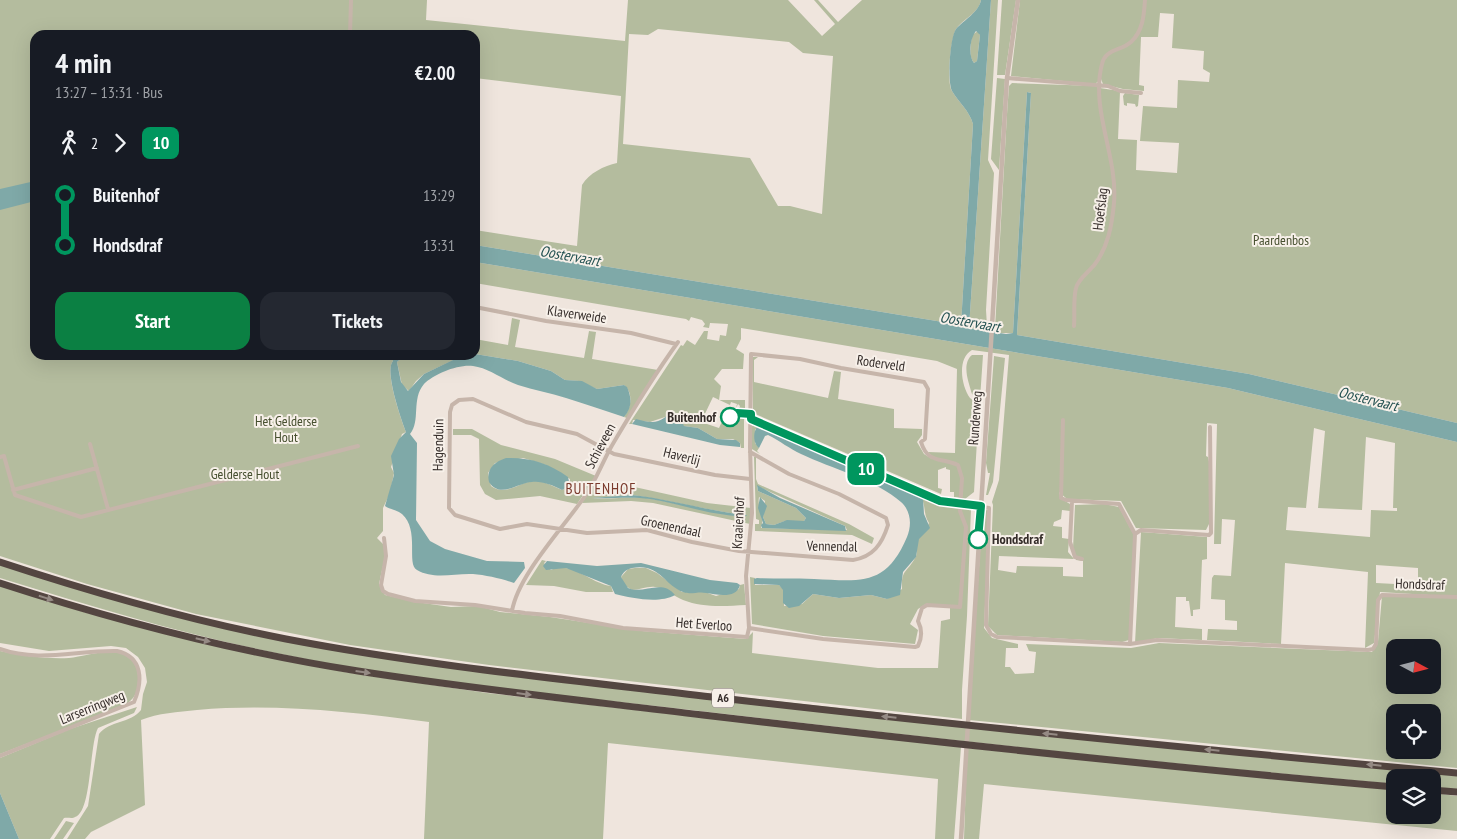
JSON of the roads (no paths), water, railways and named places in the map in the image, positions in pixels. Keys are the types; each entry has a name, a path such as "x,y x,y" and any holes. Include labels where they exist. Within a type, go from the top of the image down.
{"highway":[{"name":"A6","path":"0,562 140,604 238,628 358,652 463,668 978,726 1457,773"},
{"name":"A6","path":"0,583 83,609 183,635 356,671 460,686 780,724 1386,786"},
{"path":"1441,791 1457,792"}],"street":[{"path":"350,30 351,0"},
{"name":"Runderweg","path":"961,839 967,714 1007,78 1018,0"},
{"name":"Hoefslag","path":"1074,326 1076,289 1101,255 1110,233 1114,204 1115,173 1100,101 1101,68 1105,56 1127,46 1138,32 1143,20 1145,0"},
{"path":"1007,78 1100,85 1142,93"},
{"name":"Klaverweide","path":"480,308 546,321 631,332 677,343"},
{"name":"Schieveen","path":"512,611 519,589 558,529 585,496 598,476 609,451 677,343"},
{"name":"Roderveld","path":"751,419 750,356 754,353 921,380 928,389 925,439 921,442 928,455 954,463 961,469 962,504"},
{"name":"Hagenduin","path":"558,529 524,524 512,529 500,529 450,512 450,412 452,405 460,399 473,399 526,422 576,434 609,451"},
{"path":"751,419 940,501 981,506"},
{"name":"Kraaienhof","path":"749,628 746,591 752,513 750,479 751,419"},
{"path":"1063,420 1061,498 1072,501 1119,504 1134,534 1130,644"},
{"path":"1134,534 1141,530 1211,533 1210,427"},
{"path":"90,444 108,509"},
{"path":"0,457 4,456 13,490 17,497 81,517 358,446"},
{"name":"Haverlij","path":"609,451 614,454 701,472 750,479"},
{"name":"Vennendal","path":"748,552 860,559 877,548 888,525 886,518 864,506 789,474 750,452"},
{"path":"13,490 97,468"},
{"path":"1072,501 1071,549 1075,557 1082,559"},
{"name":"Het Everloo","path":"384,538 386,556 381,585 386,594 415,600 476,605 560,616 623,628 725,637 747,637 749,628 823,639 918,646 921,627 918,616 922,608 927,605 960,607 966,526 960,512 962,504"},
{"name":"Hondsdraf","path":"981,506 989,508 986,624 991,634 1003,638 1130,644 1157,640 1368,650 1373,649 1376,644 1378,600 1382,595 1457,597"},
{"name":"Groenendaal","path":"558,529 587,533 647,530 692,542 748,552"},
{"name":"Larserringweg","path":"0,649 38,656 117,651 125,653 132,658 141,675 134,702 0,756"}],"water":[{"path":"981,0 991,0 969,328 1006,334 1013,333 1027,92 1031,93 1017,335 1249,374 1457,423 1457,442 1228,388 480,263 480,246 961,325 973,124 950,86 950,60 952,41 956,29 977,8","holes":["976,31 980,35 977,61 974,63 970,52 971,42"]},
{"path":"30,182 30,202 0,210 0,189"},
{"path":"480,355 518,361 551,371 565,380 582,381 597,389 624,385 627,387 630,395 630,406 624,417 518,385 485,369 473,366 454,368 440,373 428,380 420,390 415,423 410,434 417,443 416,520 430,541 445,549 487,561 524,562 525,568 514,583 494,577 466,574 430,575 417,570 414,567 412,537 407,521 402,514 385,506 394,475 391,456 399,439 406,432 392,384 391,366 393,360 399,360 397,362 401,382 408,391 424,374 453,360 480,360"},
{"path":"674,413 679,415 684,426 698,428 717,439 736,440 740,443 740,447 720,445 632,424 636,419 650,422 657,421"},
{"path":"757,427 923,498 924,514 930,528 919,539 916,557 903,572 900,595 887,599 871,595 839,598 813,594 799,606 789,608 783,603 783,590 779,585 754,584 754,579 757,578 858,580 870,578 890,565 899,553 910,528 907,510 891,494 853,475 801,454 768,435 765,436 759,448 754,438"},
{"path":"506,458 531,460 554,468 568,477 570,486 562,490 540,482 532,482 503,490 493,487 488,477 490,470 495,464"},
{"path":"757,485 780,498 845,526 846,531 762,528 761,525 763,523 758,508 760,497 767,506 763,517 766,524 774,525 787,520 804,521 806,518 796,508 758,491"},
{"path":"632,495 747,516 698,510 643,498 592,498"},
{"path":"547,561 597,566 641,563 710,580 740,585 734,593 725,595 686,593 677,589 649,569 641,567 625,571 621,577 628,588 640,590 658,587 670,590 675,595 669,598 653,600 615,594 611,586 566,568 546,570 543,566"},
{"path":"0,793 19,839 0,839"}],"place":[{"name":"Buitenhof","path":"730,417"},
{"name":"Hondsdraf","path":"978,539"}],"district":[{"name":"BUITENHOF","path":"601,489"}],"park label":[{"name":"Paardenbos","path":"1281,240"},
{"name":"Het Gelderse Hout","path":"286,430"},
{"name":"Gelderse Hout","path":"245,474"}],"water label":[{"name":"Oostervaart","path":"570,256"},
{"name":"Oostervaart","path":"970,322"},
{"name":"Oostervaart","path":"1368,399"}]}
